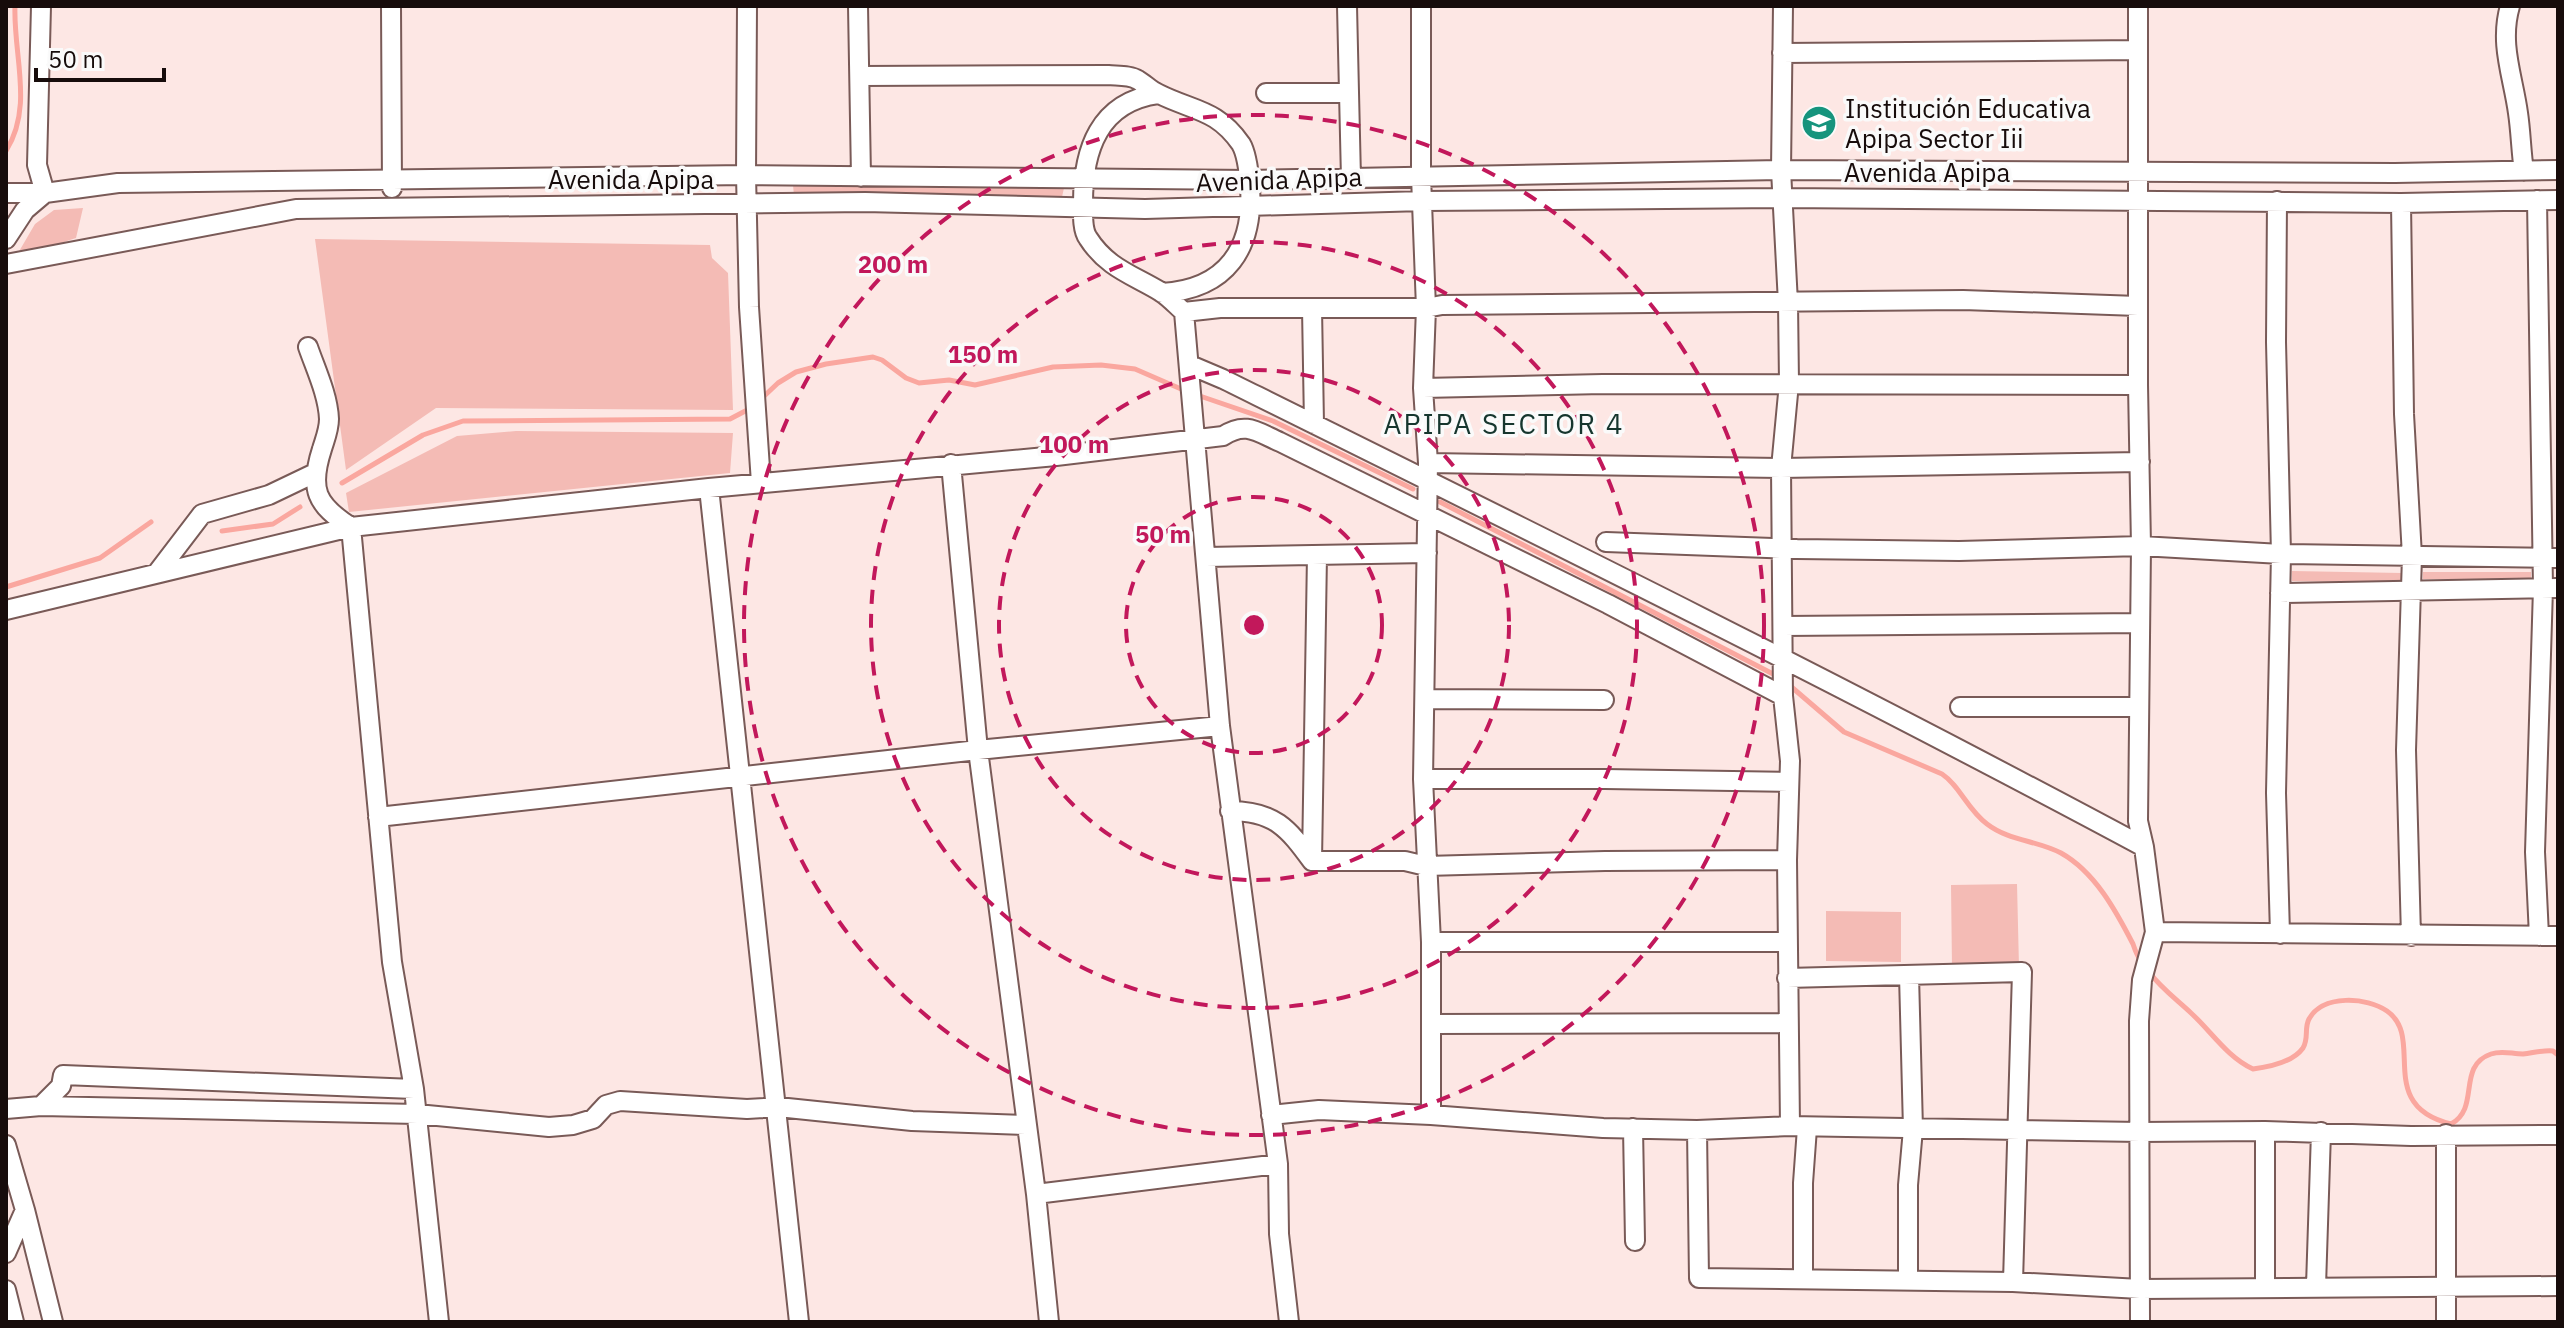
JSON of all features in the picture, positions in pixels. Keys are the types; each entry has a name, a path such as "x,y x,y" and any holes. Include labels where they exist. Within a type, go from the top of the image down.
{"street":[{"path":"6,239 25,210 45,193 37,165 41,6"},
{"path":"391,6 391,178 395,207"},
{"path":"747,6 749,307 761,483"},
{"path":"858,6 861,177"},
{"path":"1347,6 1351,179"},
{"path":"1421,6 1421,176 1426,308 1423,388 1427,472 1423,779 1431,942 1431,1115"},
{"path":"1783,6 1781,170 1789,383 1781,468 1783,696 1790,761 1787,978 1788,1023 1803,1183 1803,1279"},
{"path":"2138,6 2141,546 2138,821 2155,932 2141,994 2140,1322"},
{"path":"2510,6 2504,27 2506,56 2518,113 2524,171"},
{"path":"1782,53 2138,50"},
{"path":"861,76 1108,75 1136,78 1158,94 1217,118 1243,146 1250,180 1251,205 1241,251 1221,275 1203,285 1180,292 1162,293"},
{"path":"1266,93 1349,93"},
{"path":"1158,94 1143,96 1126,104 1107,120 1089,145 1083,179 1083,208 1086,236 1108,261 1134,280 1162,293 1184,312 1220,726 1278,1164 1279,1234 1289,1322"},
{"name":"Avenida Apipa","path":"6,193 45,193 118,183 391,178 746,175 1250,180 1781,170 2395,173 2558,170"},
{"name":"Avenida Apipa","path":"6,264 296,209 865,202 1083,208 1783,198 2401,203 2558,200"},
{"path":"2537,200 2550,558 2535,852 2539,936"},
{"path":"2277,201 2276,342 2281,554 2276,793 2280,934"},
{"path":"2401,203 2404,414 2412,556 2406,750 2411,936"},
{"path":"1184,312 1220,308 1963,300 2138,306"},
{"path":"1312,308 1314,424"},
{"path":"308,347 329,417 315,473 315,486 322,502 334,516 351,527"},
{"path":"1190,365 1314,424 1427,472 2144,847"},
{"path":"1423,388 1789,383 2138,385"},
{"path":"6,610 351,527 709,488 1056,456 1223,436 1245,427 1608,604 1783,696"},
{"path":"1427,472 2140,462"},
{"path":"951,464 978,750 1036,1194 1049,1322"},
{"path":"157,573 202,514 269,495 315,473"},
{"path":"709,488 799,1322"},
{"path":"351,527 392,962 414,1089 439,1322"},
{"path":"1606,542 1959,551 2141,546 2281,554 2550,558"},
{"path":"1206,557 1427,553"},
{"path":"1312,861 1317,555"},
{"path":"2280,593 2550,588"},
{"path":"1783,626 2140,623"},
{"path":"1425,699 1604,700"},
{"path":"1960,707 2138,707"},
{"path":"378,817 1220,726"},
{"path":"1423,779 1788,782"},
{"path":"1230,811 1270,817 1287,828 1312,861"},
{"path":"1312,861 1405,861 1426,866 1787,860"},
{"path":"2155,932 2558,936"},
{"path":"1431,942 1787,942"},
{"path":"1787,978 2022,972 2013,1282"},
{"path":"1908,1280 1908,1185 1913,1129 1909,975"},
{"path":"1431,1024 1788,1023"},
{"path":"41,1106 61,1086 63,1075 414,1089"},
{"path":"6,1109 41,1106 417,1114 549,1127 593,1119 606,1105 620,1101 747,1109 778,1107 912,1121 1026,1125"},
{"path":"1271,1115 1319,1110 1697,1130 1798,1127 2265,1131 2411,1136 2558,1135"},
{"path":"1633,1128 1635,1241"},
{"path":"1697,1130 1699,1278 2013,1282 2140,1289 2558,1286"},
{"path":"2265,1131 2265,1288"},
{"path":"2316,1286 2321,1132"},
{"path":"2446,1134 2446,1322"},
{"path":"6,1145 53,1322"},
{"path":"1036,1194 1278,1164"},
{"path":"6,1253 25,1210"},
{"path":"6,1290 14,1322"}],"shaded area":[{"path":"793,185 1064,188 1062,197 794,196"},
{"path":"83,208 76,238 14,260 35,224 54,210"},
{"path":"315,239 710,245 712,258 728,273 733,410 436,408 346,470"},
{"path":"516,431 733,433 730,473 349,512 346,493 457,436"},
{"path":"2292,571 2402,573 2402,583 2292,581"},
{"path":"2423,572 2531,572 2531,580 2423,579"},
{"path":"2017,884 2019,967 1952,968 1951,885"},
{"path":"1826,911 1901,912 1901,962 1826,961"}],"waterway":[{"path":"6,151 14,134 21,98 15,6"},
{"path":"761,399 796,372 873,357 919,383 949,380 975,385 1053,367 1101,365 1135,369 1188,392"},
{"path":"1197,395 1273,421 1413,489"},
{"path":"342,483 423,435 463,421 730,419 751,408"},
{"path":"1440,502 1777,676"},
{"path":"222,531 273,524 300,507"},
{"path":"6,587 100,558 151,522"},
{"path":"1788,684 1844,732 1942,774 1974,812 1995,830 2052,849 2073,861 2103,893 2141,961"},
{"path":"2149,972 2227,1051 2253,1069 2280,1063 2299,1053 2305,1044 2309,1019 2324,1005 2346,1000 2378,1006 2398,1023 2403,1037 2407,1087 2414,1102 2428,1115 2451,1124 2465,1108 2471,1077 2480,1060 2499,1052 2523,1054 2553,1051 2558,1055"}],"place":[{"name":"Institución Educativa Apipa Sector Iii","path":"1819,123"}],"district":[{"name":"APIPA SECTOR 4","path":"1504,423"}]}
